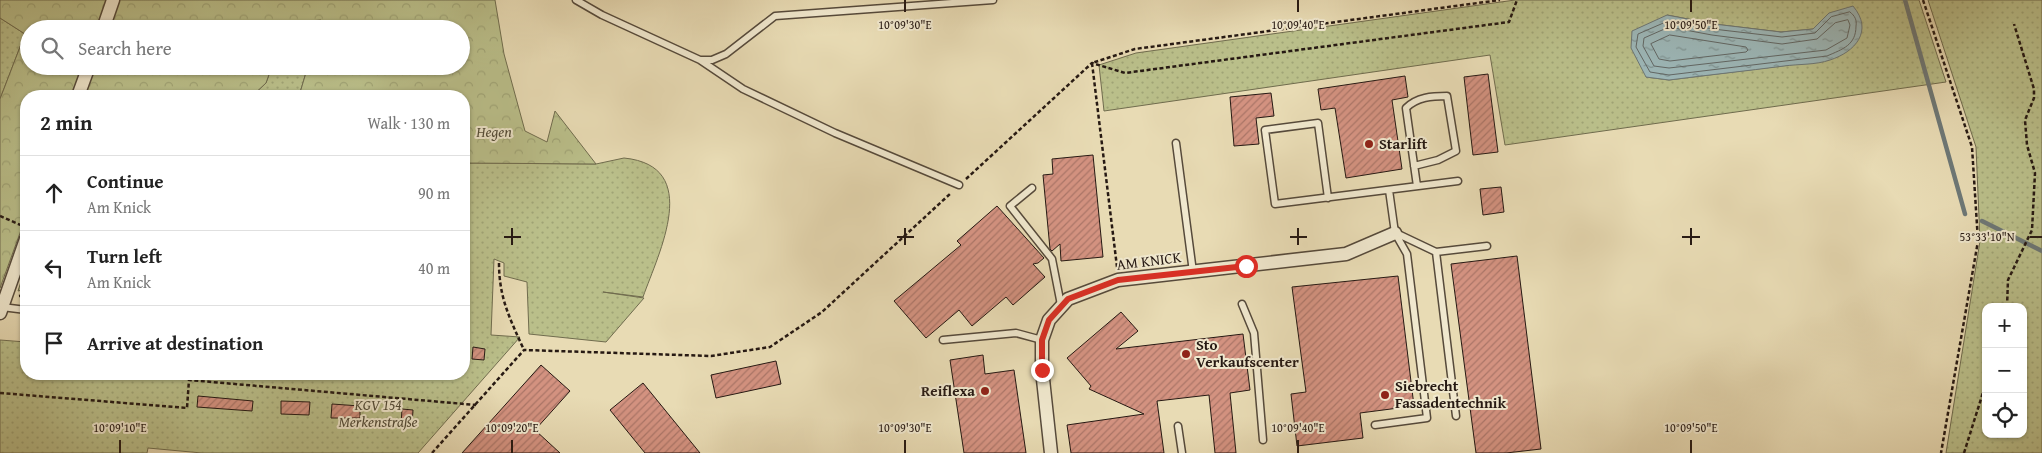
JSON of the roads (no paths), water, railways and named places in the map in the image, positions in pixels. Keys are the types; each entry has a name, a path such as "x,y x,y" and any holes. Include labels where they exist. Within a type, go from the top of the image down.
{"street":[{"path":"106,20 113,0"},
{"path":"80,90 86,75"},
{"name":"AM KNICK","path":"1051,453 1042,370 1042,340 1049,320 1068,299 1118,280 1346,254 1395,233"},
{"path":"1,310 20,256"}],"lane":[{"path":"576,0 602,15 700,60 743,89 835,133 960,185"},
{"path":"700,60 712,60 726,54 775,16 993,0"},
{"path":"1414,166 1438,160 1456,151 1447,96 1432,96 1412,102 1406,108 1414,166 1417,186"},
{"path":"1328,198 1318,123 1266,130 1275,204 1328,198 1458,181"},
{"path":"1176,143 1193,272"},
{"path":"1032,188 1010,206 1052,259 1062,306"},
{"path":"1375,425 1427,418 1407,254 1395,233 1389,190"},
{"path":"1395,233 1436,252 1487,246"},
{"path":"1436,252 1456,416"},
{"path":"1242,304 1254,333 1263,440"},
{"path":"1,310 20,310"},
{"path":"943,340 1016,333 1042,340"},
{"path":"1178,426 1182,453"}],"water":[{"path":"1853,6 1862,24 1862,32 1859,39 1847,52 1819,63 1669,80 1646,77 1631,48 1632,31 1667,15 1714,24 1781,32 1813,29 1829,13"}],"waterway":[{"path":"1905,0 1965,214"},
{"path":"1982,221 2042,251"}],"place":[{"name":"Starlift","path":"1369,144"},
{"name":"Sto Verkaufscenter","path":"1186,354"},
{"name":"Reiflexa","path":"985,391"},
{"name":"Siebrecht Fassadentechnik","path":"1385,395"}],"park label":[{"name":"Hegen","path":"494,132"},
{"name":"KGV 154 Merkenstraße","path":"378,414"}]}
